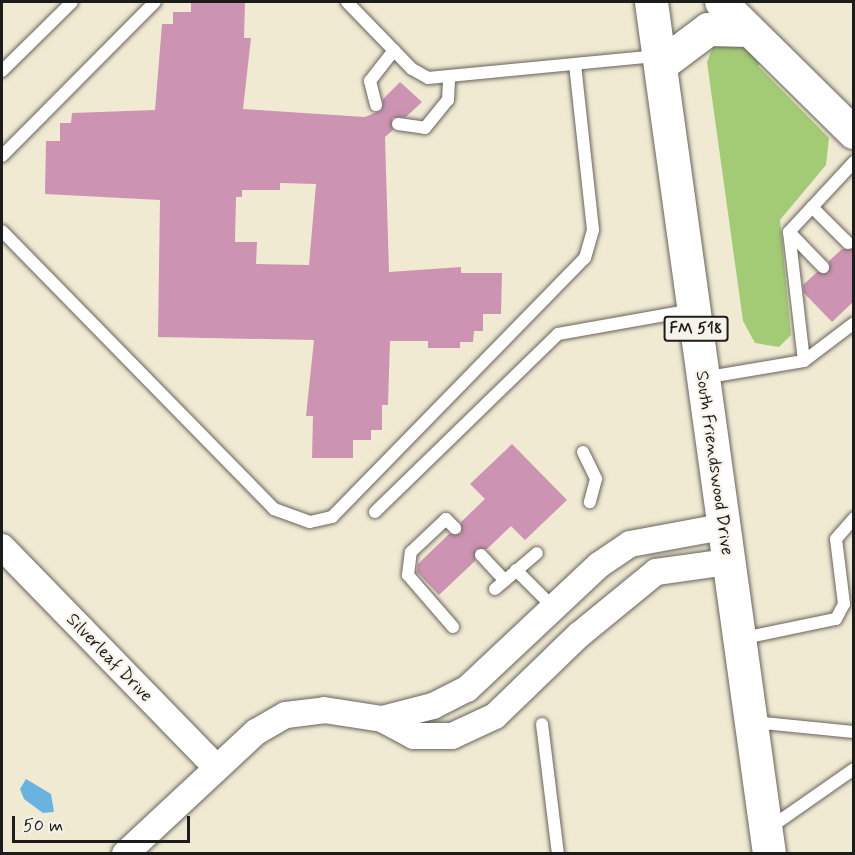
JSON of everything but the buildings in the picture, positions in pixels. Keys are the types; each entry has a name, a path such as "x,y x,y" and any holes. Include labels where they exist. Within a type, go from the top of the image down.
{"main road":[{"name":"South Friendswood Drive","path":"651,2 766,842"},
{"path":"660,61 708,29 748,30"}],"street":[{"path":"721,2 854,133"},
{"path":"382,719 433,706 466,689 554,608 630,544 722,527"},
{"name":"Silverleaf Drive","path":"2,547 217,768"},
{"path":"125,854 256,732 286,715 324,710 382,719 414,736 452,736 495,716 579,635 656,572 728,562"},
{"path":"554,608 579,635"}],"lane":[{"path":"2,71 72,2"},
{"path":"2,156 155,2"},
{"path":"347,2 412,69 449,80 575,65 660,61"},
{"path":"376,105 370,81 394,50"},
{"path":"2,231 274,509 310,522 332,517 585,258 593,230 575,65"},
{"path":"398,124 425,128 448,100 449,80"},
{"path":"804,361 789,232 854,162"},
{"path":"812,207 848,243"},
{"path":"789,232 823,267"},
{"path":"375,512 558,334 694,310"},
{"path":"702,378 804,361 854,323"},
{"path":"583,452 596,479 590,502"},
{"path":"738,639 836,619 844,603 836,539 854,518"},
{"path":"453,627 408,575 411,552 446,519 454,528"},
{"path":"495,589 537,553"},
{"path":"481,555 505,581"},
{"path":"516,570 554,608"},
{"path":"750,722 854,732"},
{"path":"542,723 558,854"},
{"path":"766,842 854,769"}],"green space":[{"path":"714,44 739,44 761,62 758,66 829,138 826,165 780,220 791,335 779,347 755,343 743,321 707,62"}],"water":[{"path":"26,779 51,794 54,812 43,813 24,799 20,789"}]}
